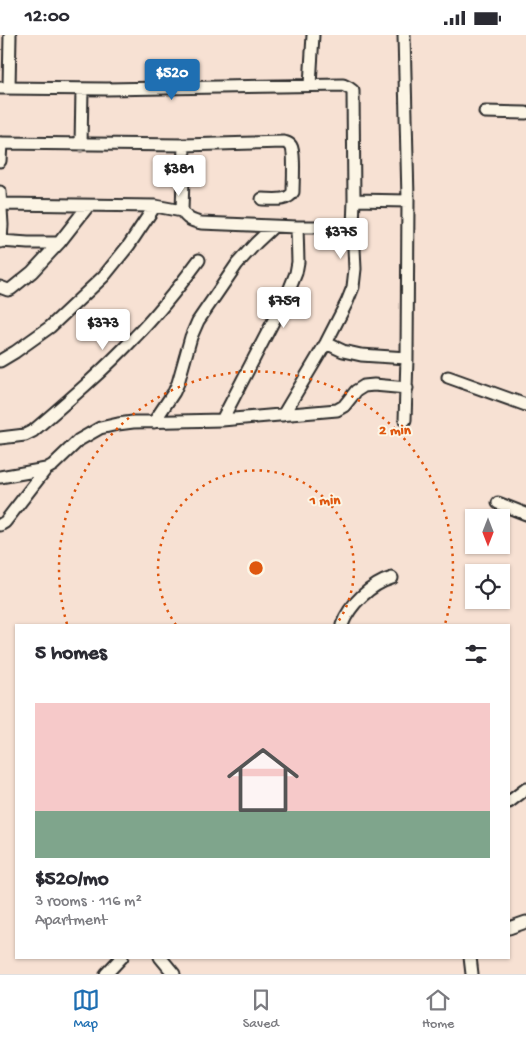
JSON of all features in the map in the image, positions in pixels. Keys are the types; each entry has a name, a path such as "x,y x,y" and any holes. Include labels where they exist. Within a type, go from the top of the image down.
{"street":[{"path":"10,35 4,88 82,89 343,85 353,91 353,227 355,269 353,287 348,302 326,343 283,415"},
{"path":"310,85 313,35"},
{"path":"404,35 408,201 406,419"},
{"path":"81,145 82,89"},
{"path":"485,113 526,113"},
{"path":"0,161 0,143 184,145 284,142 289,144 292,147 293,153 293,191 288,197 262,199"},
{"path":"184,145 182,211 192,221 273,227 353,227"},
{"path":"59,243 1,242 1,198 88,206 155,206 182,211"},
{"path":"354,200 408,201"},
{"path":"0,287 11,289 32,272 59,243 88,206"},
{"path":"0,361 50,327 104,276 129,245 155,206"},
{"path":"154,422 178,383 191,337 198,321 237,264 273,227"},
{"path":"222,419 288,293 296,273 298,262 297,227"},
{"path":"0,439 26,435 32,431 99,373 136,337 172,296 199,260"},
{"path":"326,343 343,351 361,355 407,358"},
{"path":"448,377 526,405"},
{"path":"0,477 46,469 53,465 79,440 100,427 133,422 222,419 337,410 344,406 356,391 364,386 407,388"},
{"path":"0,525 5,522 46,469"},
{"path":"498,503 526,514"},
{"path":"342,624 357,601 368,590 383,580 392,578"},
{"path":"510,801 526,789"},
{"path":"510,928 526,922"},
{"path":"106,974 120,959"},
{"path":"162,959 174,974"},
{"path":"470,959 472,974"}]}
